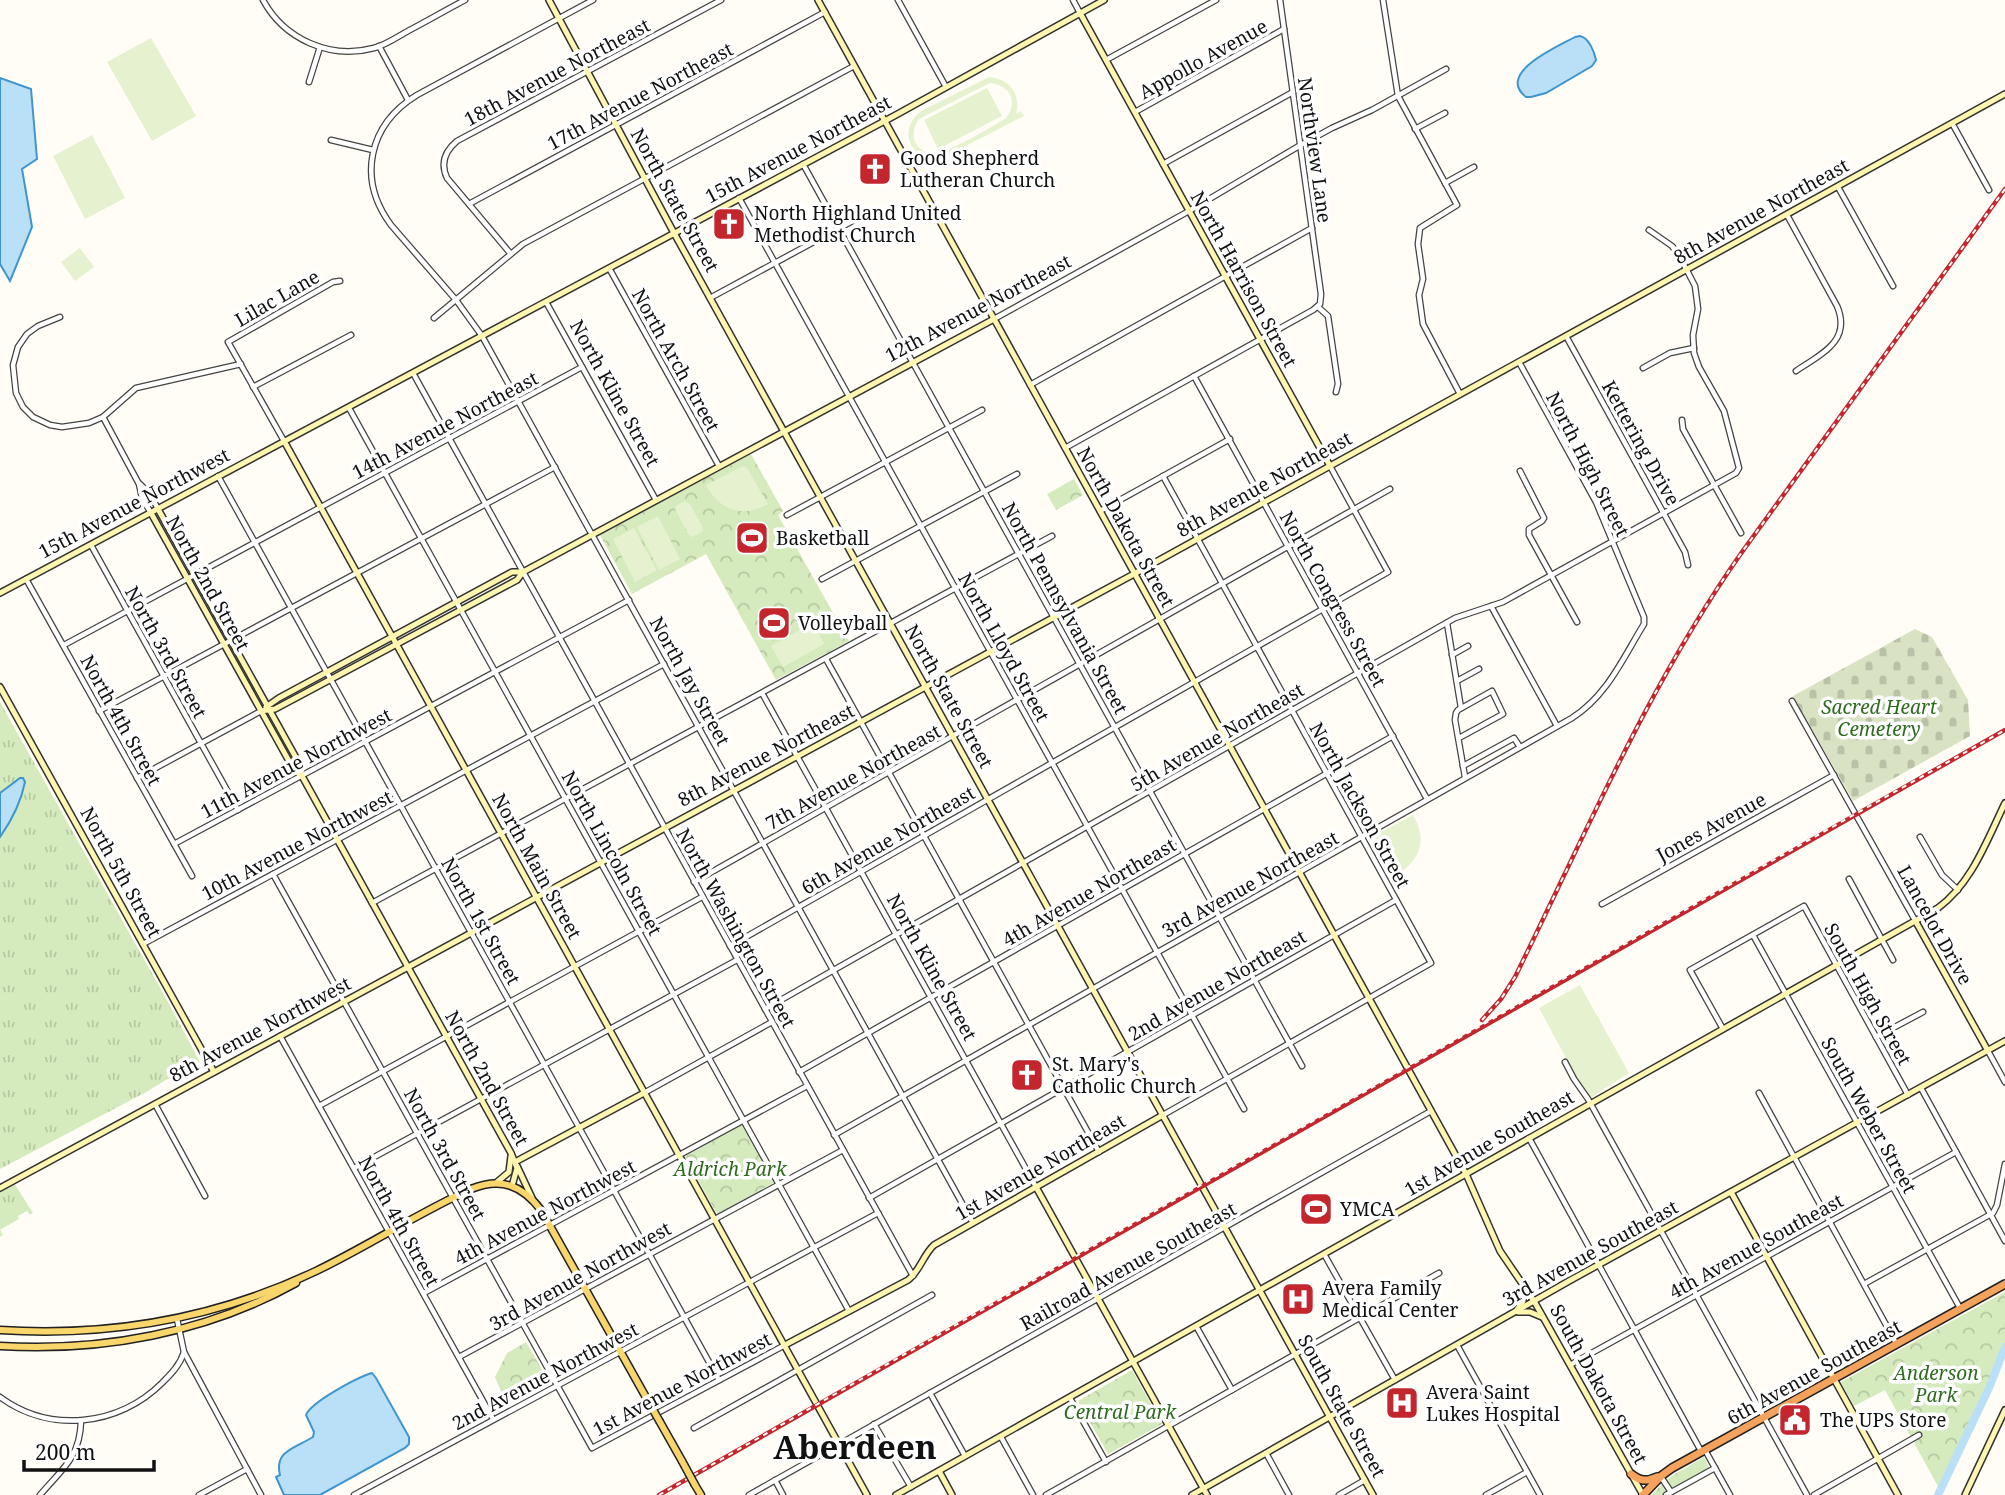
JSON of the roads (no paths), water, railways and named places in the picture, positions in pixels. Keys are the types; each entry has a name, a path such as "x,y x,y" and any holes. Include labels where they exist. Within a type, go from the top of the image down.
{"highway":[{"name":"6th Avenue Southeast","path":"1643,1495 1661,1476 1703,1451 2005,1284"},
{"path":"1631,1474 1646,1481 1661,1476"}],"main road":[{"path":"0,1346 27,1348 85,1345 123,1341 180,1329 268,1298 478,1186 496,1183 512,1186 531,1198 551,1225 701,1495"},
{"path":"0,1330 85,1332 177,1319 248,1298 315,1271"}],"street":[{"path":"263,0 275,19 288,31 320,47 356,51 379,46 465,0"},
{"name":"North State Street","path":"549,0 674,233 1202,1185"},
{"path":"331,140 373,150 386,122 408,100 593,0"},
{"name":"18th Avenue Northeast","path":"469,205 445,173 443,165 447,152 457,141 721,0"},
{"name":"North Dakota Street","path":"818,0 1407,1068"},
{"path":"898,0 946,88"},
{"name":"North Harrison Street","path":"1073,0 1388,572"},
{"name":"15th Avenue Northeast","path":"284,441 946,88 1104,0"},
{"path":"1106,60 1216,0"},
{"name":"Northview Lane","path":"1279,0 1321,294 1319,306 1328,316 1338,384 1336,392"},
{"path":"1383,0 1398,96 1457,205 1420,228 1418,244 1423,279 1419,295 1423,324 1460,394"},
{"name":"17th Avenue Northeast","path":"469,205 825,12"},
{"name":"Appollo Avenue","path":"1135,112 1284,29"},
{"path":"379,46 408,100"},
{"path":"309,82 320,47"},
{"path":"434,318 510,253 529,241 854,66"},
{"name":"12th Avenue Northeast","path":"269,708 331,680 517,580 523,572 592,534 994,319 1189,211 1299,146 1446,69"},
{"path":"1163,164 1293,92"},
{"name":"8th Avenue Northeast","path":"536,897 1134,574 2005,94"},
{"path":"1415,130 1445,113"},
{"path":"1952,123 1989,190"},
{"name":"North Jay Street","path":"373,150 372,180 375,196 383,213 456,300 482,336 973,1223"},
{"name":"North Pennsylvania Street","path":"803,164 1303,1066"},
{"path":"1445,183 1474,167"},
{"path":"1838,187 1893,286"},
{"name":"North Lloyd Street","path":"739,198 1244,1109"},
{"path":"469,205 510,253"},
{"path":"710,298 871,211"},
{"path":"1787,215 1842,319 1840,334 1833,345 1796,371"},
{"path":"1030,385 1312,229"},
{"path":"1643,368 1670,353 1693,348 1698,304 1695,286 1672,246 1648,230"},
{"name":"North Arch Street","path":"609,268 719,466"},
{"name":"Lilac Lane","path":"228,342 326,285 340,281"},
{"name":"North Kline Street","path":"546,302 656,500"},
{"path":"1065,448 1319,306"},
{"path":"60,317 32,329 18,347 13,365 19,400 23,407 50,425 76,426 103,416 136,388 241,364"},
{"path":"253,387 351,335"},
{"name":"Kettering Drive","path":"1566,336 1685,552 1688,565"},
{"name":"North Main Street","path":"228,342 867,1495"},
{"name":"5th Avenue Northeast","path":"765,1009 1459,615 1491,606 1551,576 1736,473 1739,468 1724,411 1701,372 1693,348"},
{"name":"North High Street","path":"1519,362 1596,502 1645,620"},
{"name":"14th Avenue Northeast","path":"64,645 582,367"},
{"name":"North Washington Street","path":"413,373 913,1276"},
{"name":"North Congress Street","path":"1194,376 1427,799"},
{"name":"North Lincoln Street","path":"349,408 849,1311"},
{"path":"787,515 982,411"},
{"path":"103,416 139,484 142,498 151,513"},
{"path":"1682,420 1683,429 1741,533"},
{"path":"1100,511 1230,439"},
{"name":"15th Avenue Northwest","path":"0,593 284,441"},
{"path":"99,710 555,467"},
{"path":"1520,471 1544,519 1531,527 1528,533 1577,622"},
{"path":"822,579 1017,474"},
{"name":"North 1st Street","path":"218,476 719,1380"},
{"name":"North Jackson Street","path":"1163,476 1431,963"},
{"path":"139,484 150,494 158,509"},
{"name":"7th Avenue Northeast","path":"694,882 1390,489"},
{"name":"North 2nd Street","path":"158,509 511,1153 517,1172 512,1186"},
{"name":"North 2nd Street","path":"151,513 294,770 302,776"},
{"path":"372,903 1052,536"},
{"name":"North 3rd Street","path":"91,544 238,810"},
{"name":"12th Avenue Northeast","path":"269,708 327,672 512,572 523,572"},
{"name":"6th Avenue Northeast","path":"730,946 1388,572"},
{"name":"North 4th Street","path":"26,579 192,876"},
{"name":"11th Avenue Northwest","path":"174,844 629,600"},
{"path":"1491,606 1557,726"},
{"name":"3rd Avenue Northeast","path":"834,1135 1581,712 1600,695 1645,620"},
{"path":"1447,622 1461,708"},
{"path":"1452,654 1468,646"},
{"path":"826,659 1099,1152"},
{"name":"10th Avenue Northwest","path":"143,944 664,664"},
{"path":"1457,681 1479,669"},
{"name":"North 5th Street","path":"0,687 214,1072"},
{"path":"1459,738 1503,714 1492,691 1456,713 1459,738 1464,766 1465,777"},
{"name":"North Kline Street","path":"762,693 1205,1492"},
{"name":"Lancelot Drive","path":"1792,701 1988,1051"},
{"path":"137,778 269,708"},
{"name":"4th Avenue Northeast","path":"799,1072 1393,736"},
{"path":"1464,766 1514,738 1520,747"},
{"name":"Jones Avenue","path":"1602,904 1834,775"},
{"name":"1st Avenue Southeast","path":"896,1495 1945,904 1976,863 2005,803"},
{"path":"1920,837 1942,875 1958,890"},
{"name":"North 3rd Street","path":"273,874 592,1448"},
{"path":"1849,879 1894,960"},
{"name":"8th Avenue Northwest","path":"0,1188 536,897"},
{"path":"319,1106 702,897"},
{"name":"2nd Avenue Northeast","path":"869,1198 1396,900"},
{"name":"South High Street","path":"1753,935 1804,906 1908,1095"},
{"path":"1723,1029 1690,970 1753,935"},
{"name":"South Weber Street","path":"1753,935 1960,1309"},
{"path":"354,1168 737,960"},
{"name":"1st Avenue Northeast","path":"785,1345 913,1276 931,1247 1431,963"},
{"path":"1876,1037 1923,1012"},
{"path":"531,1198 516,1163 772,1022"},
{"name":"North 4th Street","path":"281,1036 494,1419"},
{"name":"3rd Avenue Southeast","path":"1192,1495 1205,1492 1266,1453 1534,1301 2005,1041"},
{"path":"1988,1051 2005,1082"},
{"path":"1565,1062 1591,1103 1807,1495"},
{"name":"South Dakota Street","path":"1407,1068 1466,1174 1495,1242 1544,1318 1643,1495"},
{"path":"679,1156 807,1086"},
{"name":"South High Street","path":"1921,1088 2005,1241"},
{"path":"1759,1093 1897,1344"},
{"path":"155,1104 205,1196"},
{"name":"Railroad Avenue Southeast","path":"749,1495 1431,1111"},
{"path":"1529,1138 1634,1329 1730,1495"},
{"path":"714,1219 843,1150"},
{"name":"4th Avenue Southeast","path":"1570,1365 1956,1152"},
{"path":"496,1183 509,1172 511,1153"},
{"path":"522,1173 521,1163 528,1156"},
{"name":"4th Avenue Northwest","path":"424,1293 679,1156"},
{"path":"1864,1284 1991,1215 1997,1205 2005,1164"},
{"name":"South State Street","path":"1202,1185 1373,1495"},
{"path":"1731,1192 1898,1495"},
{"path":"750,1282 878,1213"},
{"name":"3rd Avenue Northwest","path":"459,1357 714,1219"},
{"path":"1324,1254 1395,1380"},
{"path":"1046,1495 1438,1273"},
{"path":"1515,1312 1523,1301 1520,1281"},
{"name":"2nd Avenue Northwest","path":"354,1495 750,1282"},
{"path":"694,1428 933,1295"},
{"path":"1515,1312 1530,1312 1544,1318"},
{"path":"177,1319 184,1353 261,1495"},
{"path":"1196,1326 1232,1390"},
{"name":"1st Avenue Northwest","path":"592,1448 785,1345"},
{"path":"1457,1345 1540,1495"},
{"path":"0,1397 18,1409 64,1421 81,1421 112,1415 144,1399 170,1375 184,1353"},
{"path":"930,1393 965,1456"},
{"path":"1070,1398 1106,1462"},
{"path":"1965,1495 2005,1410"},
{"path":"40,1495 77,1449 81,1421"},
{"path":"1997,1427 2005,1423"},
{"path":"874,1424 911,1487"},
{"path":"1814,1495 1919,1435"},
{"path":"1001,1437 1033,1495"},
{"path":"1266,1453 1289,1495"},
{"path":"1661,1476 1668,1494 1715,1468"},
{"path":"199,1495 247,1469"},
{"path":"939,1471 952,1495"},
{"path":"1486,1495 1527,1472"},
{"path":"775,1480 783,1495"},
{"path":"1339,1495 1365,1480"}],"water":[{"path":"1580,36 1586,39 1592,49 1596,60 1592,66 1546,93 1526,97 1519,88 1518,79 1524,70 1544,54"},
{"path":"0,78 31,89 37,159 22,169 32,227 10,281 0,264"},
{"path":"20,778 25,782 21,797 0,837 0,793"},
{"path":"372,1373 409,1437 409,1444 320,1495 284,1495 276,1477 280,1475 280,1460 288,1451 313,1437 314,1432 306,1415 316,1404 336,1391"}],"waterway":[{"path":"1938,1495 1989,1388 2005,1347"}],"railway":[{"path":"1482,1020 1501,999 1515,977 1620,760 1708,602 2005,189"},
{"path":"659,1495 2005,730"}],"place":[{"name":"Good Shepherd Lutheran Church","path":"875,169"},
{"name":"North Highland United Methodist Church","path":"729,224"},
{"name":"Basketball","path":"752,538"},
{"name":"Volleyball","path":"774,623"},
{"name":"St. Mary's Catholic Church","path":"1027,1075"},
{"name":"YMCA","path":"1316,1209"},
{"name":"Avera Family Medical Center","path":"1298,1299"},
{"name":"Avera Saint Lukes Hospital","path":"1402,1403"},
{"name":"The UPS Store","path":"1795,1420"}],"district":[{"name":"Aberdeen","path":"855,1447"}],"park label":[{"name":"Sacred Heart Cemetery","path":"1879,718"},
{"name":"Aldrich Park","path":"730,1169"},
{"name":"Anderson Park","path":"1936,1384"},
{"name":"Central Park","path":"1120,1412"}]}
